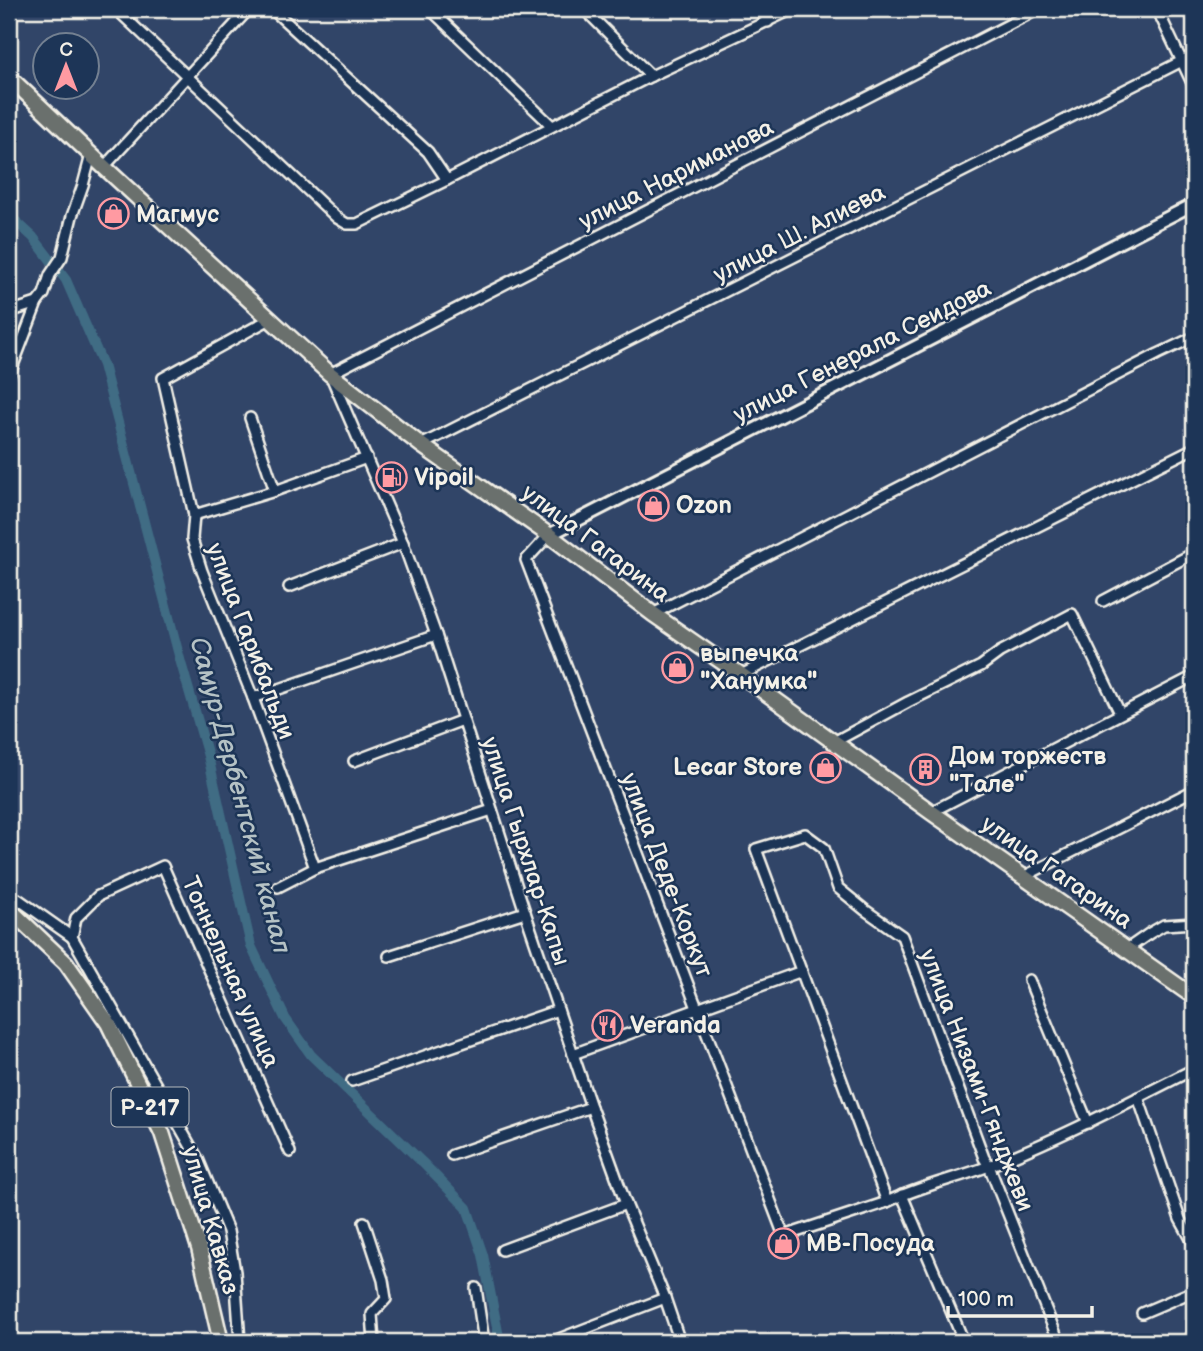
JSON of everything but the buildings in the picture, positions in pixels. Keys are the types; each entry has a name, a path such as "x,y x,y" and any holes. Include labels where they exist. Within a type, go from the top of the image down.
{"main road":[{"name":"улица Гагарина","path":"9,77 330,374 421,445 549,535 653,614 1194,997"},
{"name":"улица Кавказ","path":"9,909 66,963 108,1023 162,1133 199,1248 221,1342"}],"street":[{"path":"116,9 346,224 357,224 651,76 793,9"},
{"path":"104,167 248,9"},
{"path":"272,9 428,152 447,180"},
{"path":"430,9 552,126"},
{"path":"584,9 651,76"},
{"path":"762,9 768,22"},
{"name":"улица Нариманова","path":"330,374 1039,9"},
{"path":"1157,9 1194,87"},
{"name":"улица Ш. Алиева","path":"421,445 1194,55"},
{"path":"9,376 37,303 62,257 91,155"},
{"name":"улица Генерала Сеидова","path":"549,535 1194,204"},
{"path":"9,311 37,303"},
{"name":"улица Гарибальди","path":"270,319 163,378 194,515 192,539 314,868"},
{"path":"653,614 1194,337"},
{"name":"улица Гырхлар-Капы","path":"330,374 402,543 436,635 591,1107 680,1342"},
{"path":"250,418 275,491"},
{"path":"741,675 1194,448"},
{"path":"194,515 275,491 367,458"},
{"name":"улица Деде-Коркут","path":"549,535 526,561 784,1236 887,1202"},
{"path":"289,587 402,543"},
{"path":"1103,601 1194,553"},
{"path":"834,742 981,666 1000,652 1072,614 1120,713"},
{"path":"253,698 436,635"},
{"path":"931,812 1194,676"},
{"path":"354,761 463,720"},
{"path":"1023,877 1194,790"},
{"path":"278,887 314,868 492,810"},
{"name":"улица Низами-Гянджеви","path":"802,971 756,849 805,834 824,848 838,888 902,936 984,1158 1059,1342"},
{"name":"Тоннельная улица","path":"72,937 76,918 98,896 163,866 290,1152"},
{"path":"9,894 72,937 198,1159 228,1231 240,1342"},
{"path":"389,956 526,912"},
{"path":"1127,948 1164,925 1194,923"},
{"path":"573,1054 802,971 887,1202 989,1166 1087,1123 1194,1069"},
{"path":"1029,980 1087,1123"},
{"path":"352,1081 558,1010"},
{"path":"1138,1097 1180,1219 1194,1244"},
{"path":"452,1155 591,1107"},
{"path":"902,1195 964,1342"},
{"path":"502,1251 626,1204"},
{"path":"363,1222 383,1280 386,1299 372,1314 374,1342"},
{"path":"476,1288 484,1342"},
{"path":"1142,1313 1194,1292"},
{"path":"551,1342 665,1298"}],"waterway":[{"name":"Самур-Дербентский канал","path":"9,215 33,237 66,280 103,365 208,756 251,946 285,1018 311,1055 467,1208 483,1255 500,1342"}],"place":[{"name":"Магмус","path":"113,214"},
{"name":"Vipoil","path":"391,477"},
{"name":"Ozon","path":"653,505"},
{"name":"выпечка \"Ханумка\"","path":"677,667"},
{"name":"Lecar Store","path":"825,767"},
{"name":"Дом торжеств \"Тале\"","path":"926,770"},
{"name":"Veranda","path":"607,1025"},
{"name":"МВ-Посуда","path":"783,1243"}]}
